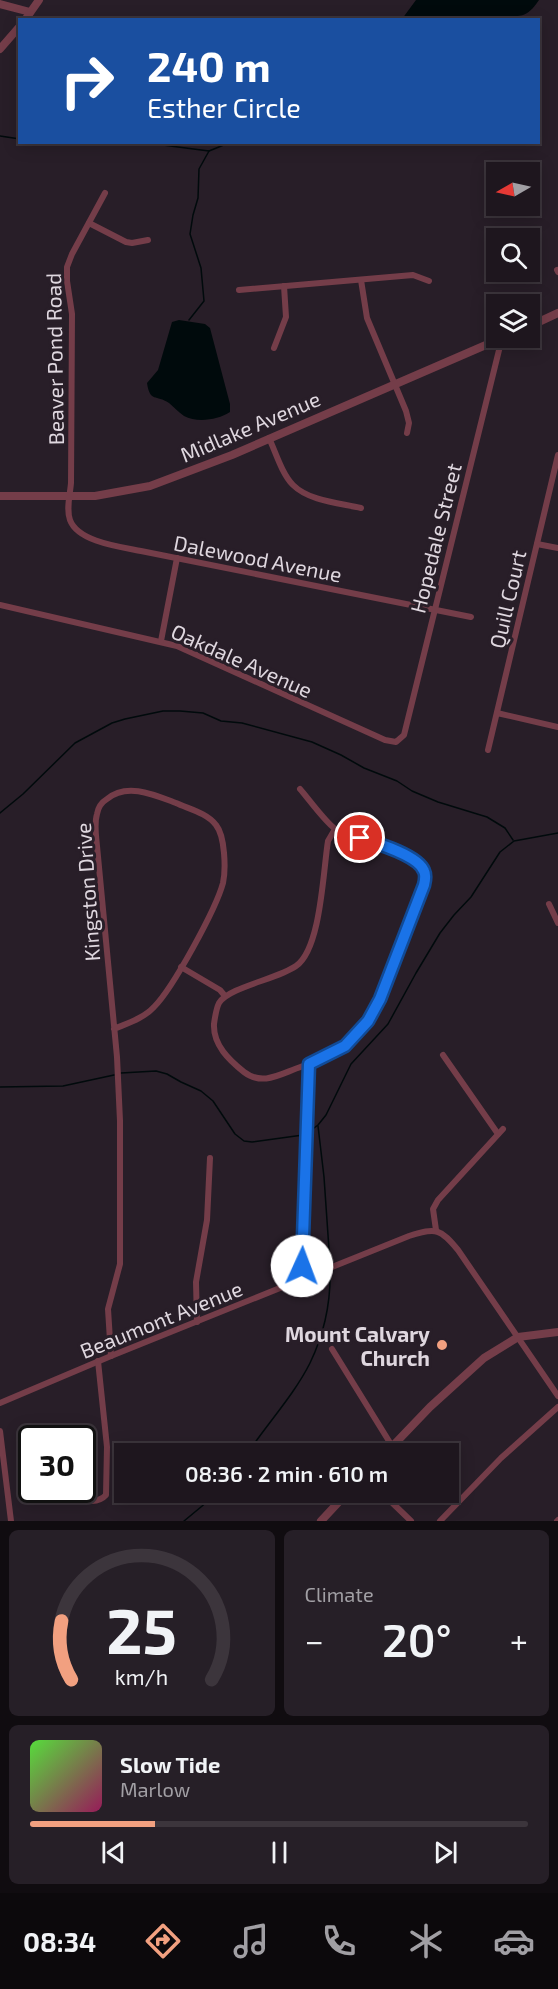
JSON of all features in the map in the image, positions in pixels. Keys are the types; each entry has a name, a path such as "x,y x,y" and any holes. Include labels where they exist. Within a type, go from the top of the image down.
{"street":[{"path":"0,4 28,16 39,0"},
{"path":"0,49 18,28"},
{"name":"Beaver Pond Road","path":"70,497 72,314 67,275 72,254 105,193"},
{"path":"89,223 126,242 148,240"},
{"path":"239,290 413,275 429,281"},
{"path":"361,280 367,318 408,418 407,433"},
{"path":"274,348 286,317 284,286"},
{"path":"540,322 558,314"},
{"name":"Midlake Avenue","path":"0,496 111,495 150,486 178,477 486,345"},
{"name":"Hopedale Street","path":"396,742 404,735 500,348"},
{"path":"270,438 291,482 301,492 361,508"},
{"name":"Quill Court","path":"488,750 558,455"},
{"name":"Dalewood Avenue","path":"70,497 70,519 73,526 99,542 471,617"},
{"path":"537,544 558,548"},
{"path":"161,641 177,558"},
{"name":"Oakdale Avenue","path":"0,605 177,646 385,740 396,742"},
{"path":"497,713 558,727"},
{"path":"300,789 335,830 395,850 414,860 424,871 424,885 380,999 368,1021 345,1046 309,1064 265,1079 255,1078 243,1071 220,1048 215,1036 216,1010 225,996 282,974 306,956 316,928 328,841 335,830"},
{"name":"Kingston Drive","path":"111,1356 108,1309 117,1277 121,1238 120,1121 96,823 98,809 103,802 119,792 135,790 171,801 209,818 219,830 224,862 222,884 213,908 159,1002 149,1012 114,1029"},
{"path":"549,904 558,923"},
{"path":"181,967 220,990 225,996"},
{"path":"443,1055 500,1132 438,1200 433,1209 436,1230 446,1235 458,1250 558,1396"},
{"path":"304,1279 301,1261 309,1064"},
{"path":"197,1322 196,1282 207,1220 210,1158"},
{"name":"Beaumont Avenue","path":"0,1403 98,1361 409,1236 423,1231 436,1230"},
{"path":"395,1443 429,1407 484,1358 518,1337 558,1332"},
{"path":"332,1349 390,1443"},
{"path":"96,1500 106,1495 107,1447 98,1361"},
{"path":"440,1521 501,1458 558,1407"},
{"path":"0,1431 11,1521"},
{"path":"321,1521 338,1503"},
{"path":"392,1503 411,1521"}],"shaded area":[{"path":"416,0 539,0 528,13 523,15 498,18 403,18"},
{"path":"179,320 205,324 210,328 230,404 230,412 225,415 207,420 189,418 169,403 150,393 147,383 158,370 172,322"}],"waterway":[{"path":"0,136 18,139"},
{"path":"155,144 209,151 226,144"},
{"path":"189,320 204,301 201,268 190,234 198,198 199,169 209,151"},
{"path":"0,813 23,794 75,743 112,723 125,719 163,711 180,711 203,713 221,721 242,723 312,742 364,768 397,781 412,791 438,802 487,817 505,828 513,840"},
{"path":"310,1131 326,1115 351,1064 388,1024 440,933 471,897 500,852 514,841 558,833"},
{"path":"121,1073 156,1071 201,1091 213,1101 235,1134 244,1141 252,1142 303,1135"},
{"path":"0,1087 63,1086 114,1075"},
{"path":"318,1126 330,1264"},
{"path":"255,1443 304,1375 310,1363 326,1317 330,1269"},
{"path":"184,1521 206,1503"}],"place":[{"name":"Mount Calvary Church","path":"442,1345"}],"route":[{"path":"302,1266 309,1064 345,1046 368,1021 380,999 424,885 424,871 414,860 395,850 360,838"}]}
